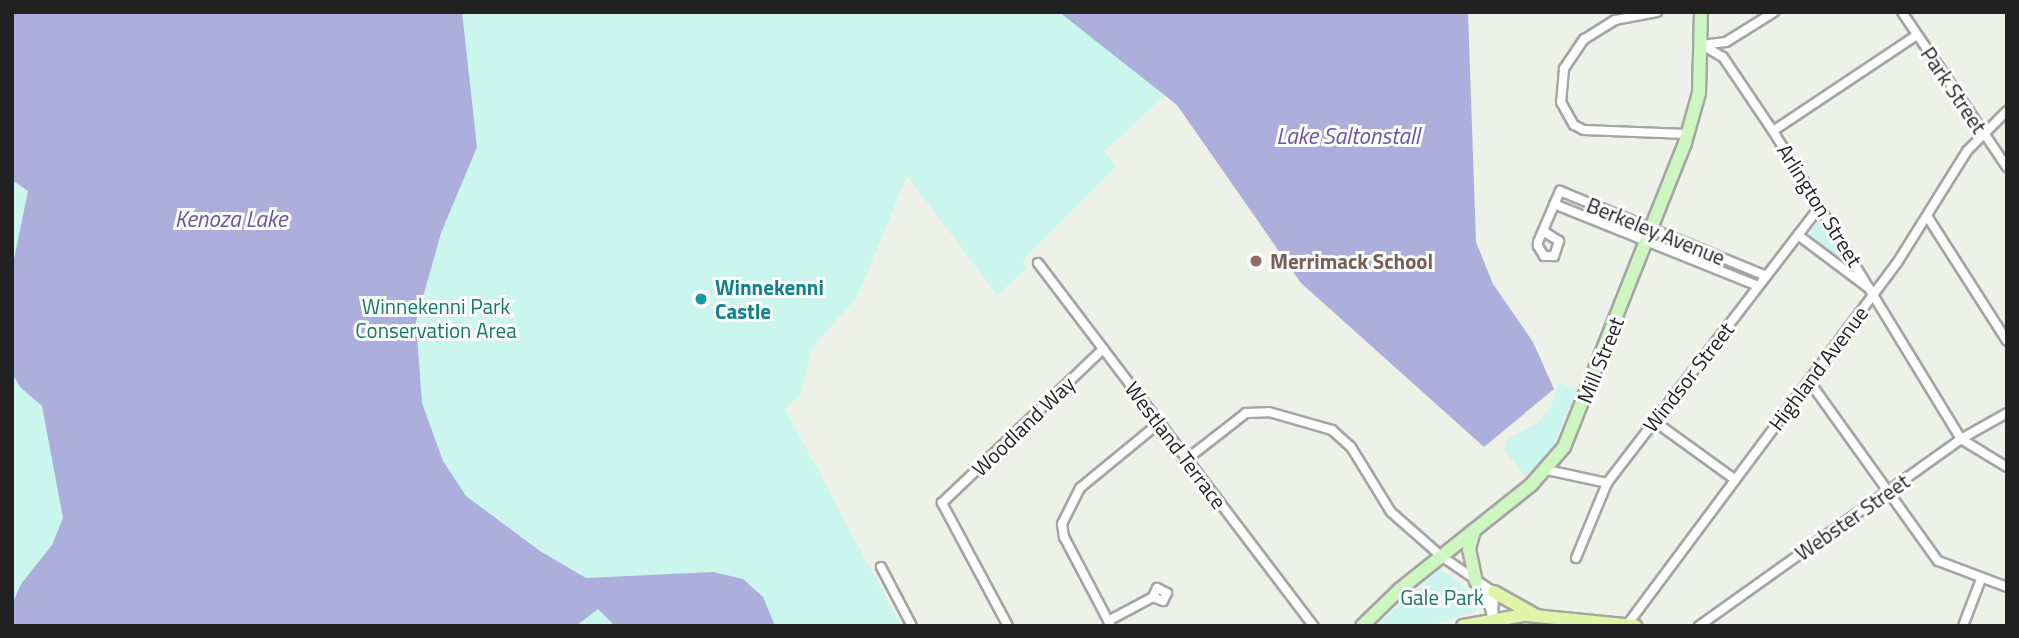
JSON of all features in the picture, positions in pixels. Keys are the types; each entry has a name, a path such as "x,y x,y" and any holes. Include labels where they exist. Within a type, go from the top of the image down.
{"main road":[{"name":"Mill Street","path":"1362,626 1441,556 1547,470 1570,433 1650,235 1687,134 1699,93 1701,12"},
{"path":"1475,529 1469,549 1485,587 1535,616"},
{"path":"1463,626 1493,619 1535,616 1635,626"}],"street":[{"path":"1657,12 1615,20 1581,42 1564,69 1559,87 1574,125 1584,130 1687,134"},
{"path":"1702,45 1726,42 1774,12"},
{"name":"Park Street","path":"1902,12 2007,167"},
{"path":"1773,131 1917,35"},
{"name":"Arlington Street","path":"1702,45 1723,57 1773,131 1875,293 1961,439 2007,467"},
{"name":"Highland Avenue","path":"1627,625 1875,293 1983,132 2007,111"},
{"name":"Berkeley Avenue","path":"1543,231 1560,191 1758,286"},
{"name":"Berkeley Avenue","path":"1554,204 1766,276"},
{"name":"Windsor Street","path":"1576,558 1607,483 1820,206"},
{"path":"1927,216 2006,339"},
{"path":"1798,235 1875,293"},
{"name":"Westland Terrace","path":"1038,263 1314,626"},
{"name":"Woodland Way","path":"1008,626 942,503 1103,349"},
{"path":"1809,381 1938,561 2007,587"},
{"path":"1187,459 1246,413 1269,412 1320,424 1343,438 1391,512 1441,556 1485,587 1493,619"},
{"name":"Webster Street","path":"1699,626 1961,439 2007,413"},
{"path":"1654,421 1734,479"},
{"path":"1153,597 1110,623 1064,537 1062,524 1080,488 1159,422"},
{"path":"1547,470 1607,483"},
{"path":"881,567 912,626"},
{"path":"1963,626 1981,579"}],"green space":[{"name":"Winnekenni Park Conservation Area","path":"12,12 1073,12 1170,90 1105,151 1116,167 1022,261 1027,268 997,295 907,176 857,297 812,348 800,395 785,409 901,626 12,626"},
{"path":"1819,220 1851,271 1807,237"},
{"path":"1559,383 1577,389 1550,454 1525,476 1504,450 1507,439 1538,423 1552,405"},
{"name":"Gale Park","path":"1441,569 1478,599 1477,611 1428,626 1375,626"}],"water":[{"name":"Kenoza Lake","path":"12,12 462,12 477,147 441,233 416,322 422,403 443,461 466,496 540,551 586,578 713,572 743,579 763,597 775,626 615,626 598,609 576,626 12,626 12,605 21,584 52,545 63,518 42,406 20,387 12,373 12,269 28,191 12,180"},
{"name":"Lake Saltonstall","path":"1059,12 1468,12 1476,242 1493,284 1533,342 1554,389 1484,447 1301,283 1177,105"}],"place":[{"name":"Merrimack School","path":"1256,261"},
{"name":"Winnekenni Castle","path":"701,299"}]}
